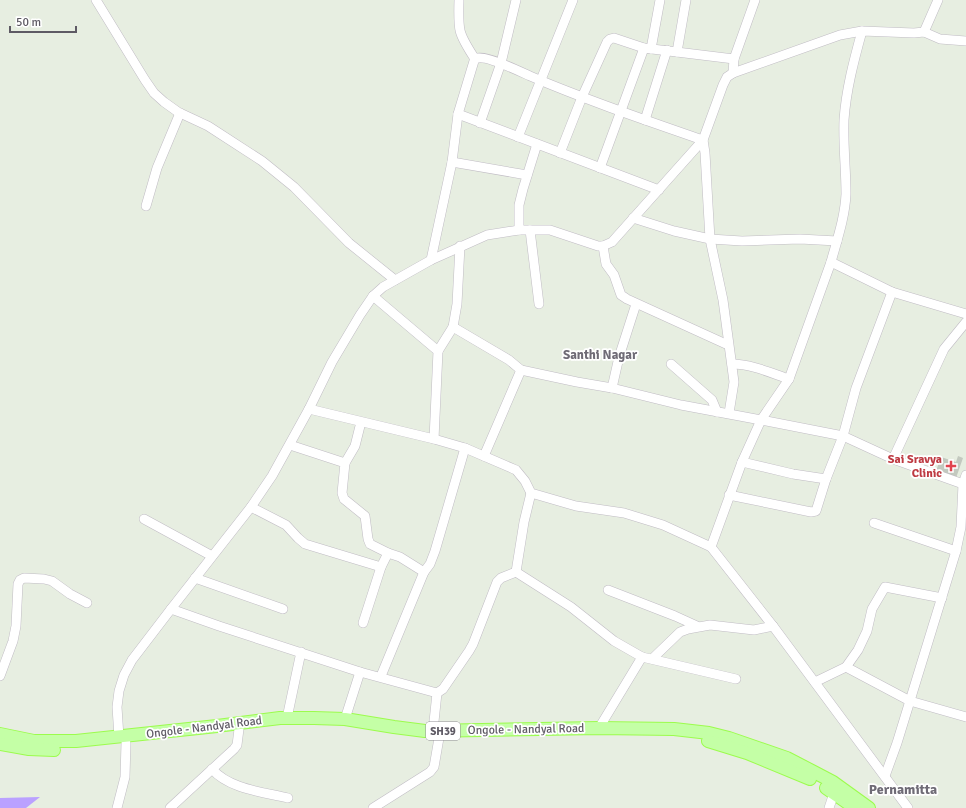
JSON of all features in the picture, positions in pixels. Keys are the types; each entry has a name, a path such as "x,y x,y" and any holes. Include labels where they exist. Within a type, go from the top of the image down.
{"main road":[{"name":"Ongole - Nandyal Road","path":"0,744 29,749 56,750 287,718 345,719 436,734 666,735 691,737 747,753 801,774 834,793 854,808"},
{"name":"Ongole - Nandyal Road","path":"0,734 34,740 51,741 122,740 309,723 345,726 396,735 599,728 674,728 709,733 730,738 787,758 833,782 870,808"}],"street":[{"path":"96,0 154,93 180,114 208,126 262,161 294,187 349,243 395,280"},
{"path":"459,0 458,24 460,35 476,59"},
{"path":"480,123 501,64 516,0"},
{"path":"518,137 573,0"},
{"path":"600,168 620,111 648,48 660,0"},
{"path":"677,52 686,0"},
{"path":"733,72 734,59 755,0"},
{"path":"924,32 938,0"},
{"path":"712,547 742,462 761,420 789,379 837,241 846,195 844,121 846,101 862,31"},
{"path":"118,804 125,778 122,740 117,707 119,691 124,675 132,660 251,508 290,445 332,362 373,296 383,287 431,260 487,234 519,230 550,230 557,231 598,246 603,246 612,242 703,140 723,85 727,77 733,72 840,35 862,31 924,32 940,39 966,41"},
{"path":"560,153 582,97 607,42 610,39 614,38 648,48 734,59"},
{"path":"645,120 667,50"},
{"path":"476,59 482,58 501,64 582,97 703,140"},
{"path":"431,260 452,158 458,114 474,61 476,59"},
{"path":"146,206 157,168 180,114"},
{"path":"458,114 659,190"},
{"path":"703,140 710,240 723,300 728,345 732,364 734,388 729,414"},
{"path":"519,230 519,205 537,144"},
{"path":"443,152 452,158 527,175"},
{"path":"633,218 674,231 710,240 742,241 800,239 837,241"},
{"path":"530,230 539,304"},
{"path":"434,439 438,351 453,327 457,304 460,246"},
{"path":"603,246 606,264 614,275 621,295 636,304 728,345"},
{"path":"830,262 892,292 966,314"},
{"path":"730,495 814,512 816,510 826,479 843,436 856,388 892,292"},
{"path":"373,296 438,351"},
{"path":"612,388 619,357 636,304"},
{"path":"893,459 944,349 966,322"},
{"path":"453,327 509,360 521,370 612,388 681,405 843,436 893,459 963,484"},
{"path":"671,364 712,400 717,412"},
{"path":"732,364 758,368 789,379"},
{"path":"484,456 521,370"},
{"path":"309,409 434,439 465,448 516,470 532,493 576,506 624,513 663,525 712,547 773,626 908,808"},
{"path":"361,422 355,446 345,463 342,493 344,499 365,516 370,544 400,558 424,572"},
{"path":"290,445 345,463"},
{"path":"381,676 424,572 435,551 465,448"},
{"path":"742,462 793,474 826,479"},
{"path":"885,776 897,743 963,528 963,484 966,475"},
{"path":"516,572 524,522 532,493"},
{"path":"251,508 286,525 305,544 381,567"},
{"path":"144,519 212,556"},
{"path":"874,522 956,551"},
{"path":"363,623 381,567 388,553"},
{"path":"516,572 571,607 614,641 642,657 736,679"},
{"path":"437,693 447,684 469,651 497,582 501,578 516,572"},
{"path":"0,676 13,641 16,626 18,584 20,580 24,578 52,581 70,594 87,603"},
{"path":"195,578 283,609"},
{"path":"814,682 846,667 858,650 867,631 872,609 885,587 942,598"},
{"path":"608,590 697,626"},
{"path":"171,609 360,672 381,676 437,693"},
{"path":"652,659 680,632 697,626 710,625 754,630 773,626"},
{"path":"287,718 301,652"},
{"path":"599,728 642,657"},
{"path":"846,667 910,701 966,717"},
{"path":"345,719 360,672"},
{"path":"373,808 430,772 434,767 436,760 437,693"},
{"path":"170,808 234,749 237,745 239,729"},
{"path":"212,769 218,776 232,784 288,798"},
{"path":"829,808 834,793"}],"shaded area":[{"path":"40,797 26,808 0,808 0,798"}],"building":[{"path":"958,456 963,458 956,478 936,471 941,457 956,462"}],"place":[{"name":"Sai Sravya Clinic","path":"951,466"}],"district":[{"name":"Santhi Nagar","path":"600,354"},
{"name":"Pernamitta","path":"903,789"}]}
